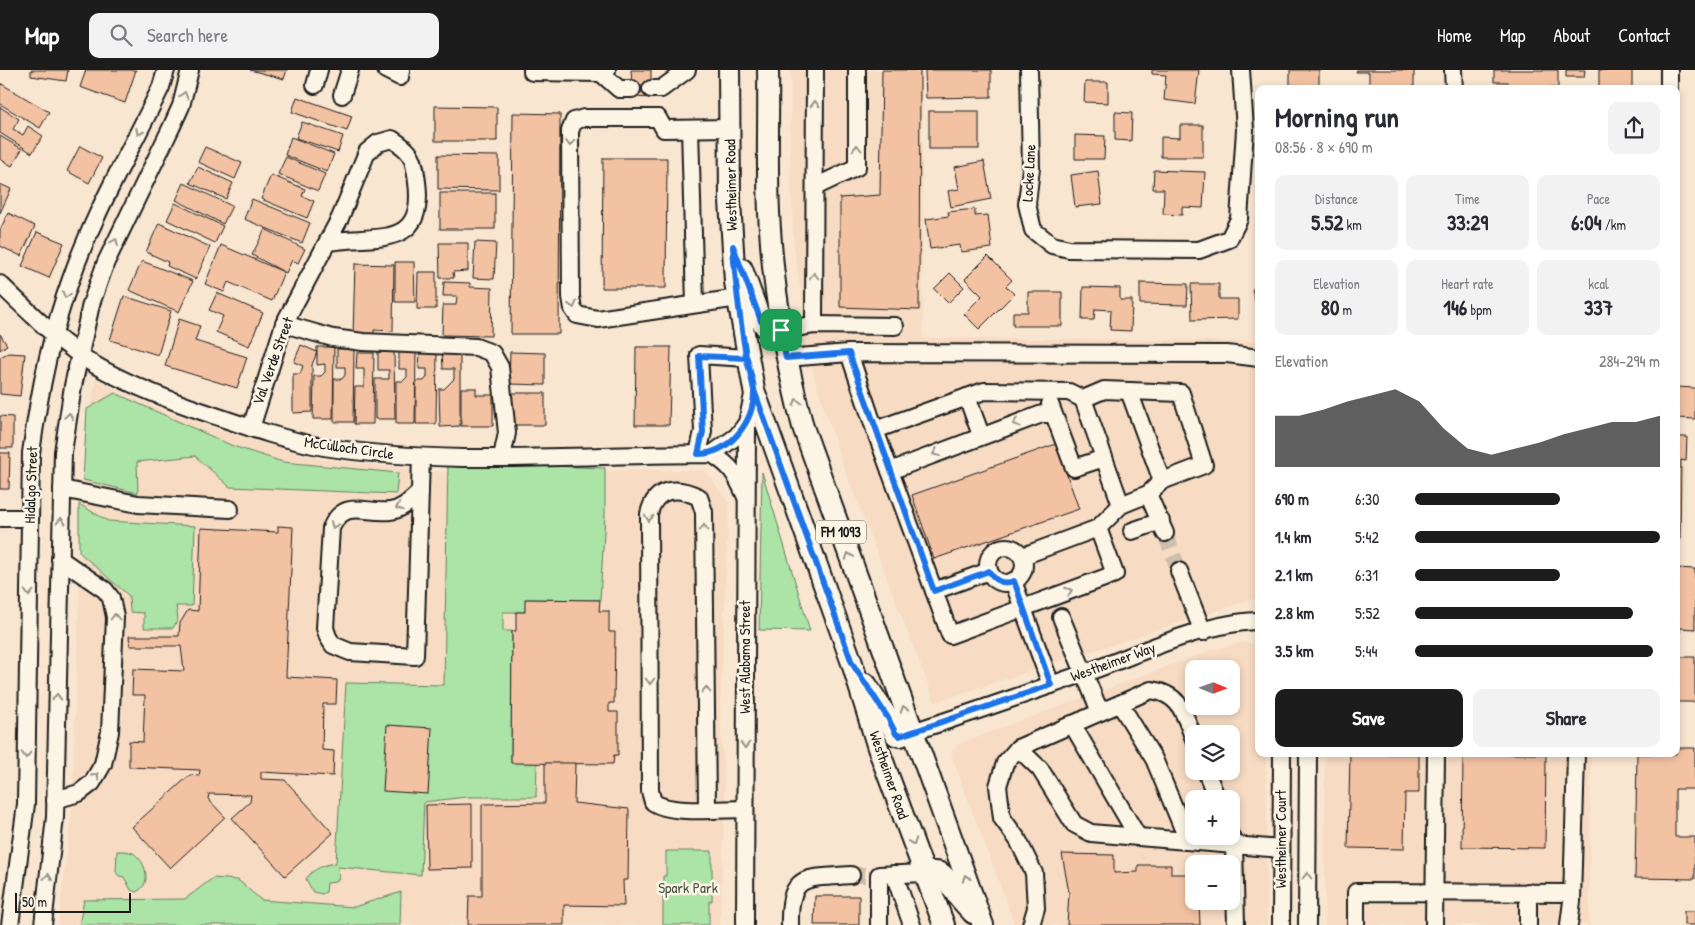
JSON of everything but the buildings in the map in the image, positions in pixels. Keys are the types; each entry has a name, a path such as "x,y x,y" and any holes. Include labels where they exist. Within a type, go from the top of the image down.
{"main road":[{"name":"Westheimer Road","path":"729,70 730,200 733,246 738,298 754,390 852,663 878,748 943,925"},
{"name":"FM 1093","path":"768,70 770,228 781,330 803,427 982,924"},
{"path":"733,246 761,321 767,329 781,330"},
{"path":"852,663 888,718 896,734 900,736 912,732"},
{"path":"924,873 937,871 946,876 952,888 982,924"}],"street":[{"name":"Hidalgo Street","path":"10,925 26,804 30,518 32,453 38,404 54,333 71,278 161,86 166,70"},
{"name":"Hidalgo Street","path":"43,925 55,800 63,452 73,386 91,304 106,262 181,106 190,70"},
{"path":"342,95 350,70"},
{"path":"532,70 532,72 604,72 619,89 632,89"},
{"path":"814,325 815,70"},
{"path":"815,187 857,167 857,70"},
{"name":"Locke Lane","path":"1029,70 1030,168 1026,204 1032,230 1052,245 1069,249 1132,250 1199,250 1229,239 1239,219 1240,209 1245,130 1241,70"},
{"path":"1453,70 1454,85"},
{"path":"1669,70 1669,85"},
{"path":"651,88 661,89 679,72"},
{"path":"730,128 664,129 658,118 599,118 577,120 572,124 570,131 572,305 579,316 598,318 738,298"},
{"path":"690,129 695,304"},
{"name":"Val Verde Street","path":"251,428 284,324 328,242 367,152 378,143 392,139 407,148 415,161 419,193 415,219 406,229 391,236 328,242"},
{"name":"McCulloch Circle","path":"0,284 54,333 94,364 124,381 170,400 251,428 323,447 421,457 705,454"},
{"path":"284,324 341,339 363,342 468,346 492,353 500,367 507,433 502,457"},
{"path":"781,330 814,325 895,326"},
{"path":"849,353 875,430 950,634 1114,574 1098,528"},
{"path":"786,358 849,353 1227,354 1255,358"},
{"path":"705,454 699,356 747,358"},
{"name":"West Alabama Street","path":"745,925 747,423 754,390"},
{"path":"1023,556 1098,528 1122,505 1148,494 1162,481 1204,465 1181,393 1104,390 1083,399"},
{"path":"875,430 984,391 1070,392 1083,399 1122,505"},
{"path":"1129,391 1162,481"},
{"path":"1047,392 1052,414 1074,468 1104,458"},
{"path":"967,397 981,435"},
{"path":"890,471 981,435 1042,414 1052,414"},
{"path":"705,454 737,436 747,423"},
{"path":"705,454 727,464 734,472 746,497"},
{"path":"420,492 397,509 389,511 352,509 343,512 336,518 331,528 325,628 333,644 342,650 369,654 415,656 420,492 421,457"},
{"path":"62,490 138,504 230,509"},
{"path":"707,809 704,512 699,497 689,492 662,492 652,501 649,514 650,791 653,802 661,808 707,809 744,809"},
{"path":"1132,531 1163,527 1148,494"},
{"path":"0,518 30,518"},
{"path":"1002,546 1014,548 1023,556 1024,568 1014,581 1008,583 997,580 989,571 988,565 992,553 1002,546"},
{"path":"55,800 79,793 92,783 103,764 110,732 115,618 115,609 105,590 60,559"},
{"path":"934,591 989,571"},
{"path":"1179,571 1203,632"},
{"path":"1014,581 1051,685"},
{"path":"1061,617 1100,712"},
{"name":"Westheimer Way","path":"912,732 1051,685 1173,640 1242,622 1255,621"},
{"path":"1031,925 1036,908 1034,873 1018,840 1002,818 998,786 1005,763 1018,748 1151,690 1165,692 1181,706 1188,725"},
{"path":"1120,704 1154,759 1185,834"},
{"path":"1072,724 1138,837"},
{"path":"1018,748 1040,769 1074,824 1091,833 1185,841"},
{"name":"Westheimer Court","path":"1280,925 1282,757"},
{"name":"Westheimer Court","path":"1307,925 1308,757"},
{"path":"1434,925 1436,757"},
{"path":"1569,925 1572,893 1576,757"},
{"path":"1240,841 1281,849"},
{"path":"1232,845 1236,925"},
{"path":"790,925 790,903 794,888 806,879 924,873"},
{"path":"872,875 880,925"},
{"path":"872,875 912,925"},
{"path":"1356,925 1356,892 1572,893"},
{"path":"1528,892 1528,925"}],"shaded area":[{"path":"791,70 922,70 923,338 1255,341 1255,598 935,702 841,460 814,376 794,248 790,157"},
{"path":"96,379 120,392 167,412 248,439 322,459 434,472 705,470 729,503 720,711 725,797 720,925 58,925 72,811 84,448"},
{"path":"1242,642 1255,644 1255,757 1266,757 1267,925 1015,925 951,754 958,744 1209,651"},
{"path":"1325,757 1591,757 1589,925 1325,925"}],"green space":[{"path":"115,393 233,446 283,462 398,473 396,494 230,487 195,456 137,462 138,493 83,480 87,409"},
{"path":"448,462 605,468 605,515 600,600 526,599 525,612 503,612 503,631 512,631 511,762 537,763 536,797 466,797 424,802 421,875 338,867 339,878 336,882 327,883 326,892 322,894 313,892 306,879 309,875 320,868 336,863 346,683 444,685"},
{"path":"762,472 810,631 759,630"},
{"path":"79,504 108,521 195,526 192,606 176,606 178,619 173,628 144,628 144,613 130,612 129,596 79,552"},
{"path":"117,851 133,853 144,867 146,873 145,884 136,892 131,890 124,877 119,876 116,872"},
{"name":"Spark Park","path":"666,851 712,851 712,901 709,901 709,925 663,925 663,876 666,876"},
{"path":"213,878 238,880 261,900 354,907 401,892 400,925 79,925 84,900 185,899"}],"tunnel":[{"path":"1165,533 1179,571"},
{"path":"851,875 865,875"}],"route":[{"path":"781,330 767,329 761,321 733,246 735,282 754,390 747,423 737,436 712,454 698,454 703,432 699,356 747,358 754,390 852,663 888,718 892,730 900,736 1051,685 1014,581 1002,582 992,576 989,571 934,591 849,353 786,358 781,330"}]}
